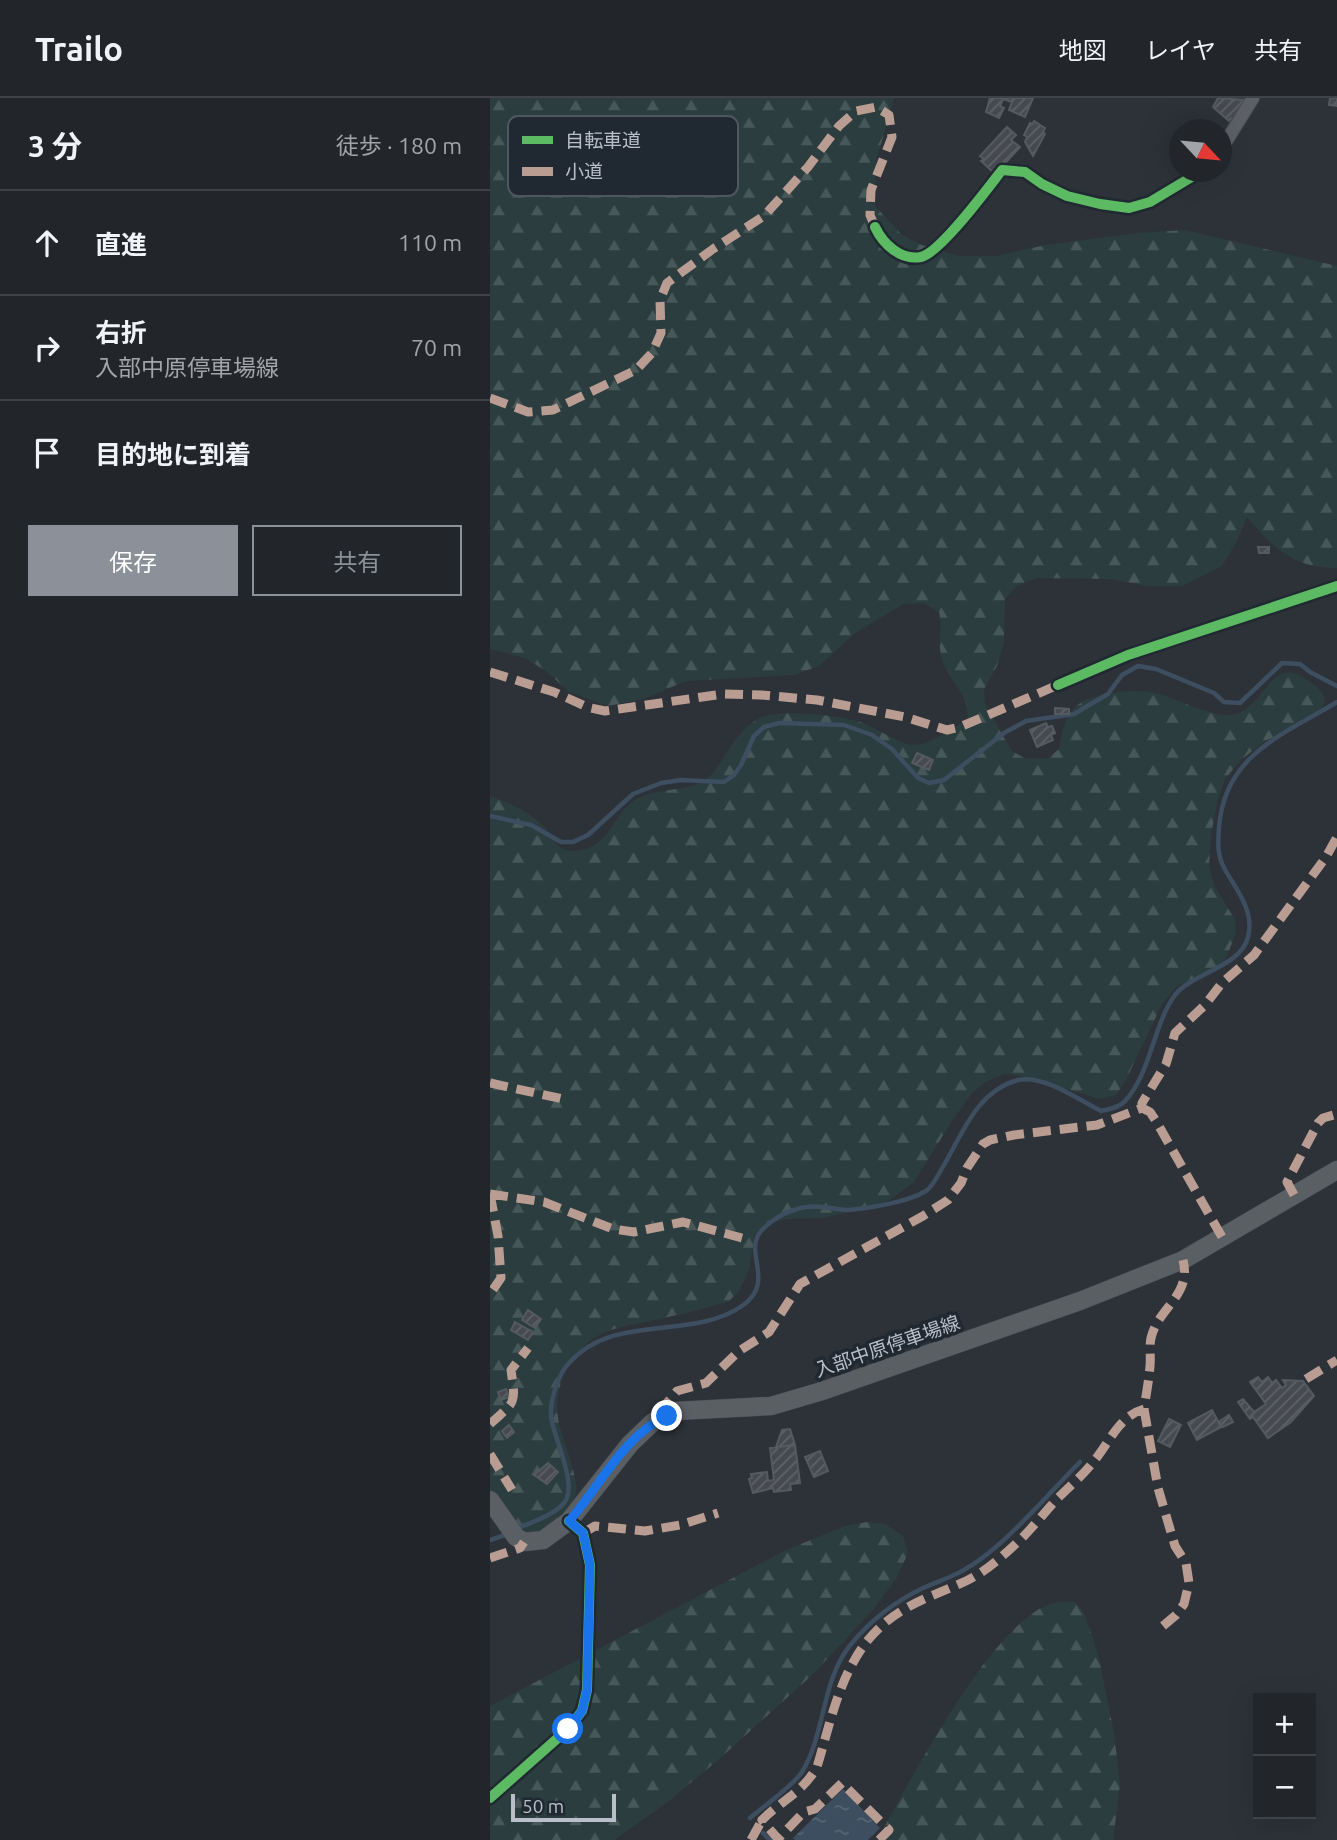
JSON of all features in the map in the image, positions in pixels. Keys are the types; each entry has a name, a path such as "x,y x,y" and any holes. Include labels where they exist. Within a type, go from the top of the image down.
{"main road":[{"name":"入部中原停車場線","path":"490,1500 516,1537 524,1542 543,1540 569,1521 630,1444 653,1422 676,1411 771,1406 822,1391 1080,1301 1183,1260 1337,1170"}],"street":[{"path":"1232,132 1254,98"},
{"path":"875,227 881,240 899,254 921,257 938,247 1002,170 1025,172 1067,196 1129,208 1150,202 1183,182"},
{"path":"1058,685 1128,655 1337,586"},
{"path":"490,1798 568,1729 582,1711 587,1690 590,1565 583,1533 569,1521"}],"green space":[{"path":"490,98 894,98 876,162 875,206 902,235 922,245 959,256 996,256 1046,245 1185,230 1337,266 1337,568 1296,560 1276,547 1247,517 1222,566 1182,586 1148,586 1109,579 1037,578 1017,586 1005,599 1004,643 997,666 984,689 985,704 1012,751 1024,758 1047,759 1059,749 1071,711 1094,697 1145,691 1208,712 1228,715 1246,709 1277,677 1285,673 1295,674 1320,690 1325,699 1323,706 1308,721 1265,741 1241,760 1225,779 1218,799 1211,834 1209,866 1214,885 1235,920 1236,933 1227,956 1220,966 1177,986 1162,1004 1126,1080 1116,1095 1101,1099 1022,1076 1004,1074 986,1082 972,1093 914,1182 887,1202 825,1218 765,1223 755,1234 749,1269 739,1291 729,1301 616,1329 590,1341 570,1364 558,1394 559,1420 576,1484 573,1503 552,1526 524,1535 490,1492 490,797 527,813 545,828 562,849 584,849 602,839 635,800 702,782 715,770 743,731 762,717 796,713 848,719 864,723 911,745 932,740 968,719 965,700 946,670 941,655 939,612 924,603 903,604 854,634 819,666 794,675 686,681 643,699 608,706 569,692 546,671 525,658 490,649"},
{"path":"867,1522 885,1524 903,1536 908,1553 896,1579 872,1611 811,1676 717,1761 665,1804 614,1840 490,1840 490,1706 786,1550 845,1526"},
{"path":"1075,1602 1085,1615 1098,1654 1114,1733 1120,1785 1113,1840 877,1840 954,1707 1004,1639 1029,1616 1053,1603"}],"water":[{"path":"843,1789 880,1828 868,1840 795,1840 793,1838"}],"building":[{"path":"990,98 1033,98 1025,117 1009,110 1012,102 1003,99 1000,106 1004,108 999,118 986,112"},
{"path":"1218,98 1247,98 1238,122 1227,119 1213,107"},
{"path":"1330,98 1337,98 1337,106 1329,105"},
{"path":"1034,121 1045,128 1045,134 1033,156 1024,135"},
{"path":"1007,127 1016,135 1011,140 1020,147 995,174 981,161 984,159 980,156"},
{"path":"1258,547 1269,547 1269,553 1259,553"},
{"path":"1055,708 1069,709 1069,714 1055,714"},
{"path":"1046,723 1048,727 1052,726 1055,733 1051,735 1053,740 1037,747 1030,730"},
{"path":"917,753 933,760 929,770 912,763"},
{"path":"528,1310 541,1319 535,1328 522,1320"},
{"path":"515,1322 533,1332 528,1340 511,1330"},
{"path":"1258,1377 1262,1382 1268,1377 1272,1383 1276,1380 1282,1388 1286,1385 1283,1380 1303,1381 1314,1396 1291,1422 1268,1438 1238,1402 1243,1399 1254,1412 1266,1404 1250,1382"},
{"path":"506,1389 509,1397 501,1400 498,1392"},
{"path":"1212,1410 1221,1427 1197,1440 1188,1423"},
{"path":"1229,1415 1233,1422 1223,1427 1220,1421"},
{"path":"1169,1419 1181,1425 1170,1447 1158,1441"},
{"path":"509,1425 514,1432 507,1438 502,1431"},
{"path":"790,1429 795,1445 776,1447 782,1430"},
{"path":"795,1445 800,1483 790,1484 791,1490 774,1492 773,1488 753,1493 749,1479 752,1478 751,1474 767,1472 768,1481 774,1480 770,1448"},
{"path":"820,1451 828,1471 814,1477 805,1457"},
{"path":"548,1463 558,1472 547,1484 534,1475"}],"waterway":[{"path":"490,816 531,825 561,842 573,842 588,835 633,794 661,783 681,780 724,782 734,775 741,765 754,736 764,727 779,723 844,725 872,735 892,749 918,778 929,783 944,780 1004,733 1026,721 1074,714 1108,694 1122,675 1138,666 1156,669 1214,693 1224,702 1240,703 1282,663 1300,664 1337,686"},
{"path":"518,1528 555,1511 568,1496 565,1464 552,1422 552,1399 565,1368 588,1347 631,1332 700,1322 722,1316 742,1306 753,1296 757,1286 755,1245 758,1236 765,1227 784,1214 807,1207 849,1210 868,1208 900,1201 926,1191 935,1181 971,1117 991,1094 1003,1086 1018,1080 1038,1081 1061,1089 1101,1111 1117,1107 1125,1101 1141,1077 1162,1020 1175,995 1183,987 1236,956 1248,937 1247,909 1224,868 1218,848 1224,802 1232,781 1260,750 1337,702"},
{"path":"750,1818 786,1789 802,1772 816,1740 834,1673 842,1657 860,1634 876,1618 903,1599 957,1574 996,1547 1080,1462"},
{"path":"490,1540 505,1535"},
{"path":"763,1833 770,1840"}],"marked path":[{"path":"490,398 528,412 553,410 636,370 652,353 661,333 660,300 667,283 764,216 808,167 839,126 856,111 876,107 889,115 892,137 871,190 870,215 875,227"},
{"path":"490,672 605,711 723,694 761,695 817,700 905,717 947,730 960,727 1058,685"},
{"path":"667,1416 666,1404 677,1391 706,1383 739,1351 769,1332 800,1284 948,1200 983,1144 1014,1135 1097,1125 1142,1108 1142,1103 1166,1064 1175,1033 1205,1005 1222,983 1254,955 1326,857 1337,837"},
{"path":"490,1083 563,1099"},
{"path":"1142,1108 1150,1112 1156,1121 1222,1237"},
{"path":"1294,1195 1287,1182 1318,1123 1323,1118 1337,1114"},
{"path":"490,1194 544,1202 613,1229 634,1232 683,1222 742,1238"},
{"path":"490,1194 498,1236 501,1278 490,1294"},
{"path":"879,1840 889,1830 842,1783 815,1809 804,1812 778,1839 762,1820 798,1790 817,1767 831,1717 850,1669 858,1654 879,1628 902,1611 966,1581 995,1562 1021,1539 1085,1471 1121,1424 1144,1409 1150,1371 1151,1338 1160,1318 1183,1283 1183,1260"},
{"path":"490,1424 512,1402 511,1370 528,1348"},
{"path":"1306,1379 1337,1360"},
{"path":"1144,1409 1158,1488 1175,1546 1186,1563 1189,1583 1184,1604 1163,1626"},
{"path":"490,1454 512,1490"},
{"path":"583,1533 595,1526 645,1531 680,1525 718,1513"},
{"path":"490,1558 520,1548 524,1542"},
{"path":"751,1840 762,1820"}],"cycle path":[{"path":"875,227 883,239 900,254 921,257 940,244 1002,170 1025,172 1067,196 1129,208 1150,202 1183,182"},
{"path":"1058,685 1128,655 1337,586"},
{"path":"490,1798 568,1729 582,1711 587,1690 590,1565 583,1533 569,1521"}],"route":[{"path":"568,1729 582,1711 587,1690 590,1565 583,1533 569,1521 630,1444 653,1422 667,1416"}]}
